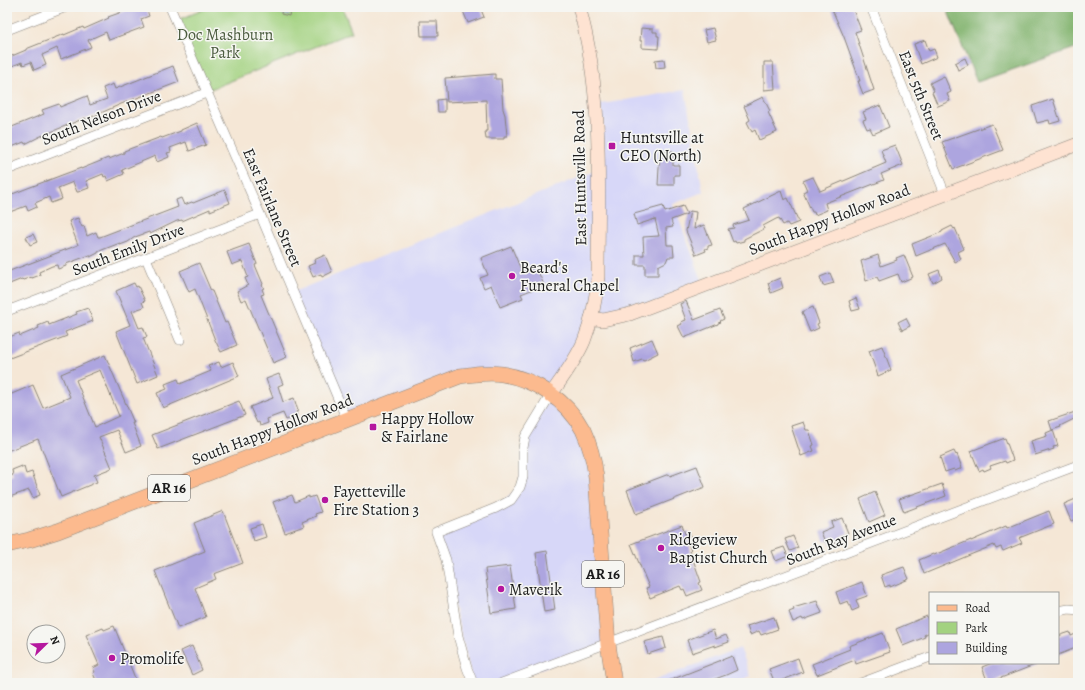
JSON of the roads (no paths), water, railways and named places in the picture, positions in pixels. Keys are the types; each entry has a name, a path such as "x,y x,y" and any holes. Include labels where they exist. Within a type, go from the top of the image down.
{"main road":[{"name":"South Happy Hollow Road","path":"7,545 58,531 460,376 483,373 501,374 519,378 534,384 551,394"},
{"name":"AR 16","path":"551,394 570,412 582,429 591,451 594,464 608,644 614,683"}],"street":[{"path":"7,30 66,7"},
{"name":"East Fairlane Street","path":"170,7 347,420"},
{"name":"East Huntsville Road","path":"551,394 571,365 584,341 595,300 598,277 598,127 596,95 585,28 579,7"},
{"name":"East 5th Street","path":"870,7 945,194"},
{"name":"South Nelson Drive","path":"7,170 206,93"},
{"name":"South Happy Hollow Road","path":"591,318 603,320 630,314 1078,144"},
{"name":"South Emily Drive","path":"7,312 260,214"},
{"path":"146,258 180,340"},
{"path":"473,683 458,636 446,560 436,532 496,508 511,500 520,488 523,477 523,448 525,437 551,394"},
{"name":"South Ray Avenue","path":"502,683 1078,465"},
{"path":"1059,611 1069,609 1078,610"},
{"path":"861,683 929,657"}],"place":[{"name":"Huntsville at CEO (North)","path":"612,146"},
{"name":"Beard's Funeral Chapel","path":"512,276"},
{"name":"Happy Hollow & Fairlane","path":"373,427"},
{"name":"Fayetteville Fire Station 3","path":"325,500"},
{"name":"Ridgeview Baptist Church","path":"661,548"},
{"name":"Maverik","path":"501,589"},
{"name":"Promolife","path":"112,658"}],"park label":[{"name":"Doc Mashburn Park","path":"225,43"}]}
